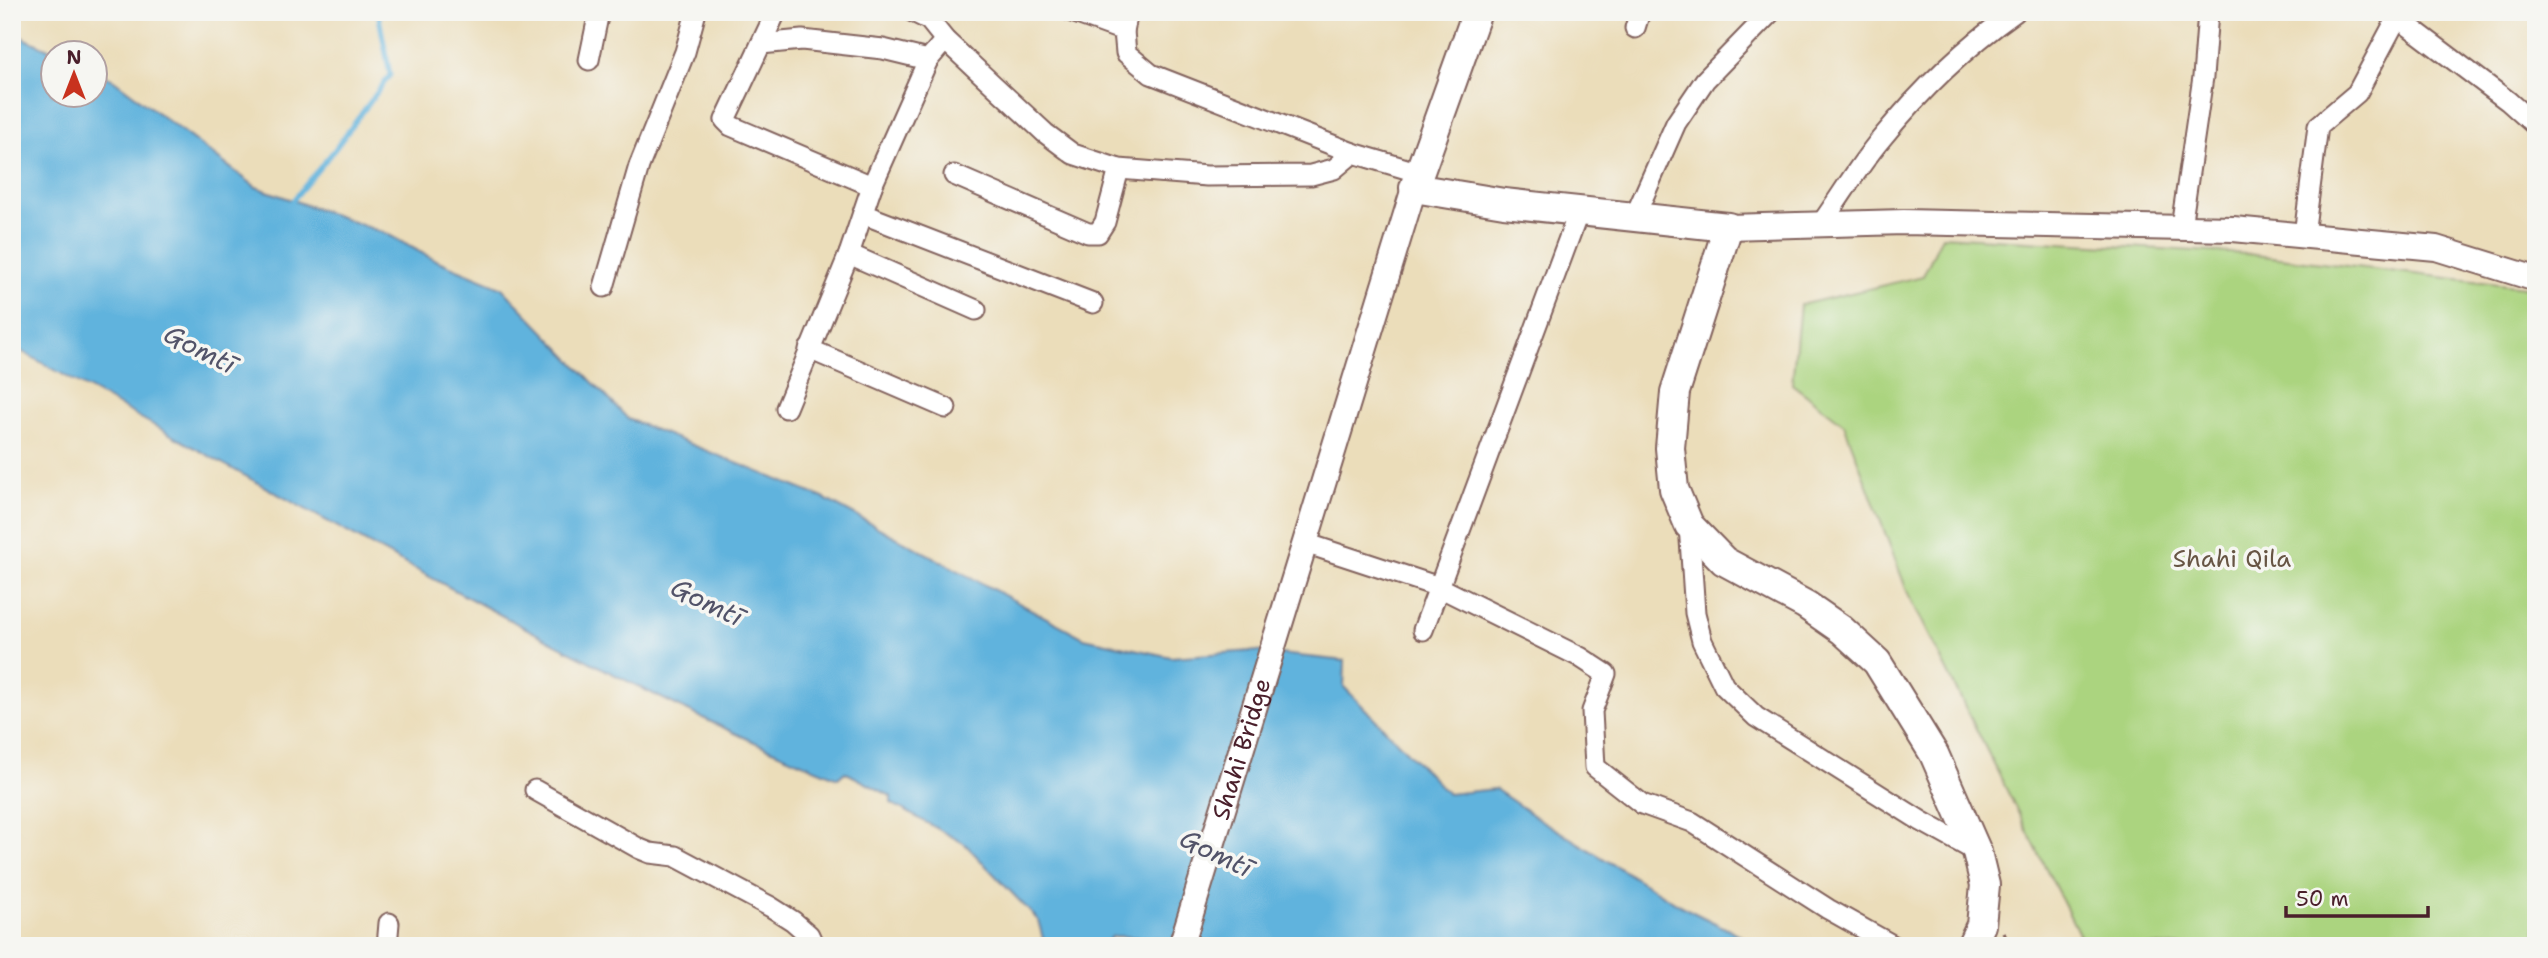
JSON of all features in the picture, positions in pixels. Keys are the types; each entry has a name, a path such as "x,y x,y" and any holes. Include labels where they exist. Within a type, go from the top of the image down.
{"main road":[{"path":"1477,12 1417,180 1504,203 1728,227 1675,392 1670,448 1674,488 1689,525 1724,561 1807,605 1843,631 1877,662 1934,754 1977,852 1985,885 1981,925 1971,946"}],"street":[{"path":"589,60 599,12"},
{"path":"604,287 639,166 685,52 696,12"},
{"path":"776,12 726,115 726,120 731,126 872,186"},
{"path":"913,12 929,20 945,40 1045,133 1073,153 1119,169 1207,176 1311,176 1334,170 1353,153"},
{"path":"1072,12 1126,22 1126,53 1151,74 1417,180"},
{"path":"1634,218 1676,123 1705,80 1771,12"},
{"path":"1822,224 1879,140 1948,66 2015,12"},
{"path":"2181,228 2203,77 2208,12"},
{"path":"2304,235 2318,126 2357,93 2393,15 2508,101 2536,126"},
{"path":"761,44 802,40 883,49 928,60"},
{"path":"786,408 849,254 872,186 928,60 945,40"},
{"path":"954,176 1088,233 1098,233 1105,222 1119,169"},
{"name":"Shahi Bridge","path":"1181,946 1417,180"},
{"path":"1423,629 1578,212"},
{"path":"863,214 1093,303"},
{"path":"1728,227 1904,222 2233,229 2436,248 2536,279"},
{"path":"849,254 976,310"},
{"path":"810,349 946,408"},
{"path":"1689,525 1695,613 1702,641 1724,686 1756,717 1921,821 1977,852"},
{"path":"1305,543 1439,587 1580,657 1605,674 1592,711 1595,767 1642,804 1692,822 1828,909 1894,946"},
{"path":"535,790 640,849 675,856 771,907 809,935 814,946"},
{"path":"387,946 389,923"}],"green space":[{"name":"Shahi Qila","path":"1942,236 2247,254 2524,287 2536,291 2536,946 2085,946 1907,591 1844,424 1792,384 1800,305 1923,276"}],"water":[{"name":"Gomtī","path":"12,33 38,44 38,108 108,108 108,77 114,80 256,187 387,234 433,259 501,287 628,419 823,498 1084,638 1171,657 1252,651 1345,661 1344,687 1448,794 1495,789 1683,907 1761,946 1187,946 1156,938 1113,936 1102,946 1045,946 1038,920 965,844 891,803 891,796 845,772 838,778 789,758 598,666 346,531 12,346"}],"waterway":[{"path":"289,205 390,75 378,12"}]}
